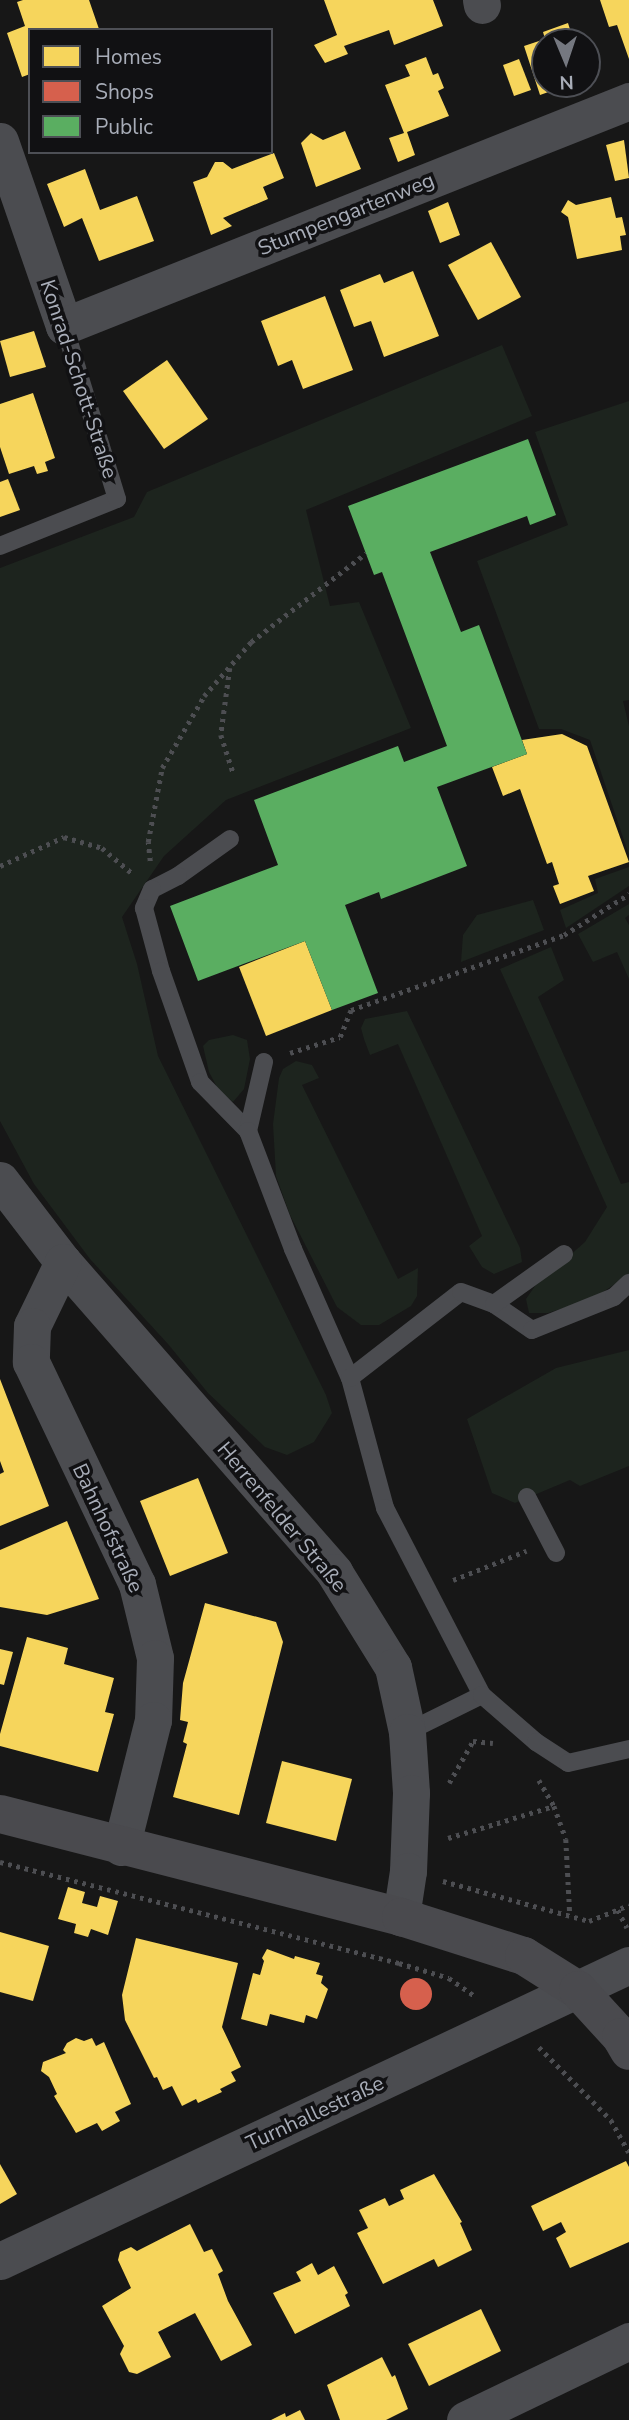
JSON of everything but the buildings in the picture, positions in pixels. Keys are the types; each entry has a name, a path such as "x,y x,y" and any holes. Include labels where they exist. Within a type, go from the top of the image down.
{"street":[{"name":"Stumpengartenweg","path":"64,326 629,101"},
{"name":"Konrad-Schott-Straße","path":"0,141 64,326"},
{"name":"Herrenfelder Straße","path":"0,1180 63,1262 334,1572 393,1667 407,1732 411,1793 408,1871 401,1917"},
{"name":"Bahnhofstraße","path":"63,1262 32,1326 31,1362 137,1584 155,1658 153,1720 121,1847"},
{"path":"0,1814 401,1917 524,1956 579,1990 621,2037 629,2051"},
{"name":"Turnhallestraße","path":"0,2261 629,1965"},
{"path":"465,2420 629,2341"}],"lane":[{"name":"Konrad-Schott-Straße","path":"0,546 117,499 64,326"},
{"path":"230,839 178,876 152,889 144,908 160,971 200,1082 248,1131 293,1249 350,1378 385,1508 482,1695 536,1742 568,1763 629,1749"},
{"path":"248,1131 264,1062"},
{"path":"494,1304 564,1254"},
{"path":"350,1378 461,1292 494,1304 532,1330 614,1297 629,1283"},
{"path":"527,1497 553,1547"},
{"path":"407,1732 482,1695"}],"path":[{"path":"152,889 148,842 162,768 204,696 251,642 366,553"},
{"path":"230,666 221,735 233,773"},
{"path":"0,866 64,837 102,848 152,889"},
{"path":"264,1062 340,1037 351,1010 564,935 629,894"},
{"path":"428,1590 553,1547"},
{"path":"445,1792 457,1765 473,1741 496,1743"},
{"path":"536,1742 534,1769 554,1805 566,1839 570,1916"},
{"path":"447,1838 554,1805"},
{"path":"447,1826 447,1849"},
{"path":"0,1861 449,1978 510,2022 557,2063 611,2120 629,2152"},
{"path":"408,1871 589,1921 629,1905"},
{"path":"445,1871 445,1882"},
{"path":"618,1910 629,1931"}],"shaded area":[{"path":"502,345 532,416 306,510 330,606 359,602 411,728 226,800 164,856 122,917 137,964 158,1056 326,1395 332,1413 314,1442 287,1455 265,1447 208,1393 168,1344 90,1259 34,1184 0,1121 0,568 134,517 147,492"},
{"path":"629,401 629,700 623,701 629,726 629,855 590,740 561,729 539,729 477,561 568,525 535,432"},
{"path":"629,867 629,886 566,928 560,910 598,893 595,879"},
{"path":"533,900 544,930 461,962 463,935 477,915"},
{"path":"629,904 629,915 625,918 629,925 629,979 617,952 593,962 578,934"},
{"path":"551,947 564,980 538,997 621,1184 629,1182 629,1275 592,1299 548,1313 529,1313 526,1299 535,1286 585,1242 607,1207 500,969"},
{"path":"407,1011 520,1248 522,1262 494,1274 482,1267 469,1246 482,1236 398,1044 370,1055 364,1039 361,1028 365,1019"},
{"path":"233,1035 247,1040 250,1059 244,1089 233,1102 219,1091 209,1072 203,1046 209,1040"},
{"path":"296,1061 312,1065 319,1078 302,1085 398,1279 418,1268 417,1296 411,1306 379,1325 361,1325 337,1307 290,1215 276,1176 273,1124 279,1078 283,1069"},
{"path":"629,1350 629,1466 580,1486 570,1480 515,1503 492,1493 467,1419 556,1368"}]}
